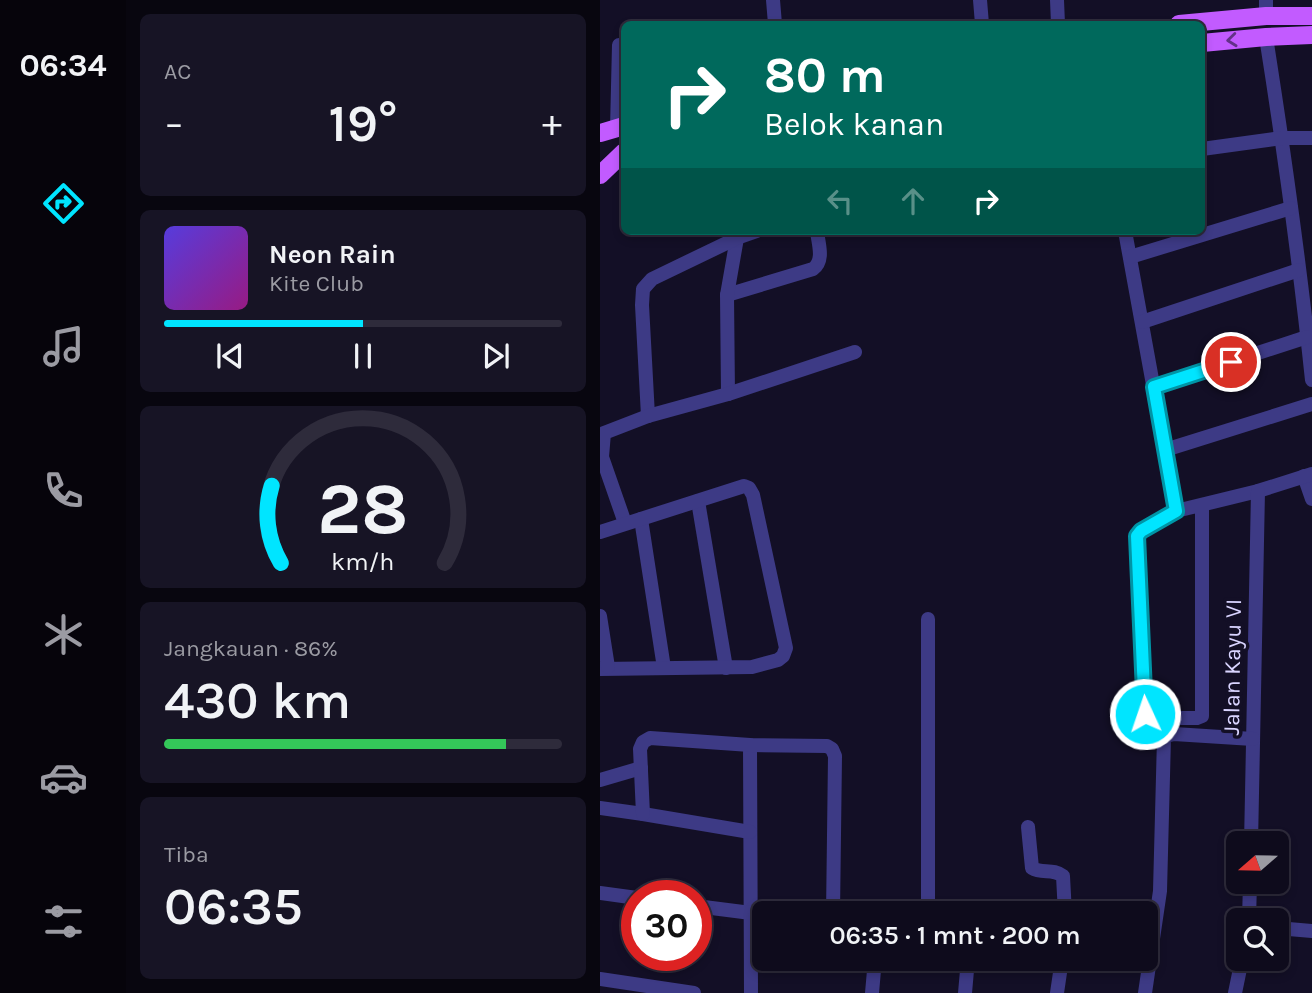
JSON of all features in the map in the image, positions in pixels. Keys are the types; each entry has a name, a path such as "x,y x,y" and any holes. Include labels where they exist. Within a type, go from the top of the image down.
{"main road":[{"path":"1195,21 1266,8 1312,16"},
{"path":"1205,43 1312,35"},
{"path":"600,175 621,155"}],"street":[{"path":"773,0 775,21"},
{"path":"980,0 982,21"},
{"path":"1057,0 1058,21"},
{"path":"1266,37 1309,330 1312,380"},
{"path":"614,129 619,45"},
{"path":"1205,149 1282,138 1312,138"},
{"path":"1205,234 1291,208"},
{"path":"728,394 727,295 735,235"},
{"path":"648,416 643,289 652,279 735,235"},
{"path":"727,295 813,269 820,258 817,235"},
{"path":"1126,235 1176,511"},
{"path":"1130,257 1202,235"},
{"path":"1142,322 1299,270"},
{"path":"1154,387 1309,330"},
{"path":"625,523 602,457 604,433 648,416 728,394 855,352"},
{"path":"1165,450 1312,404"},
{"path":"1202,505 1202,716 1147,718 1137,536 1176,511 1259,491 1308,475 1312,499"},
{"path":"600,532 745,486 749,488 753,495 786,648 778,660 752,667 604,668 600,616"},
{"name":"Jalan Kayu VI","path":"1250,831 1259,491"},
{"path":"698,501 726,668"},
{"path":"641,519 664,668"},
{"path":"928,619 928,901"},
{"path":"1145,993 1160,891 1164,738 1174,734 1253,739"},
{"path":"643,814 640,749 643,742 650,738 750,745 827,746 835,756 833,901"},
{"path":"750,745 750,832 754,901"},
{"path":"600,780 641,768"},
{"path":"600,808 750,832"},
{"path":"1028,827 1032,869 1058,872 1063,876 1064,901"},
{"path":"600,893 621,896"},
{"path":"712,910 752,920"},
{"path":"1289,929 1312,931"},
{"path":"752,993 753,971"},
{"path":"872,993 874,971"},
{"path":"965,993 967,971"},
{"path":"1057,993 1060,971"},
{"path":"1235,993 1240,971"},
{"path":"600,979 694,993"}],"route":[{"path":"1145,714 1137,536 1176,511 1154,387 1231,362"}]}
